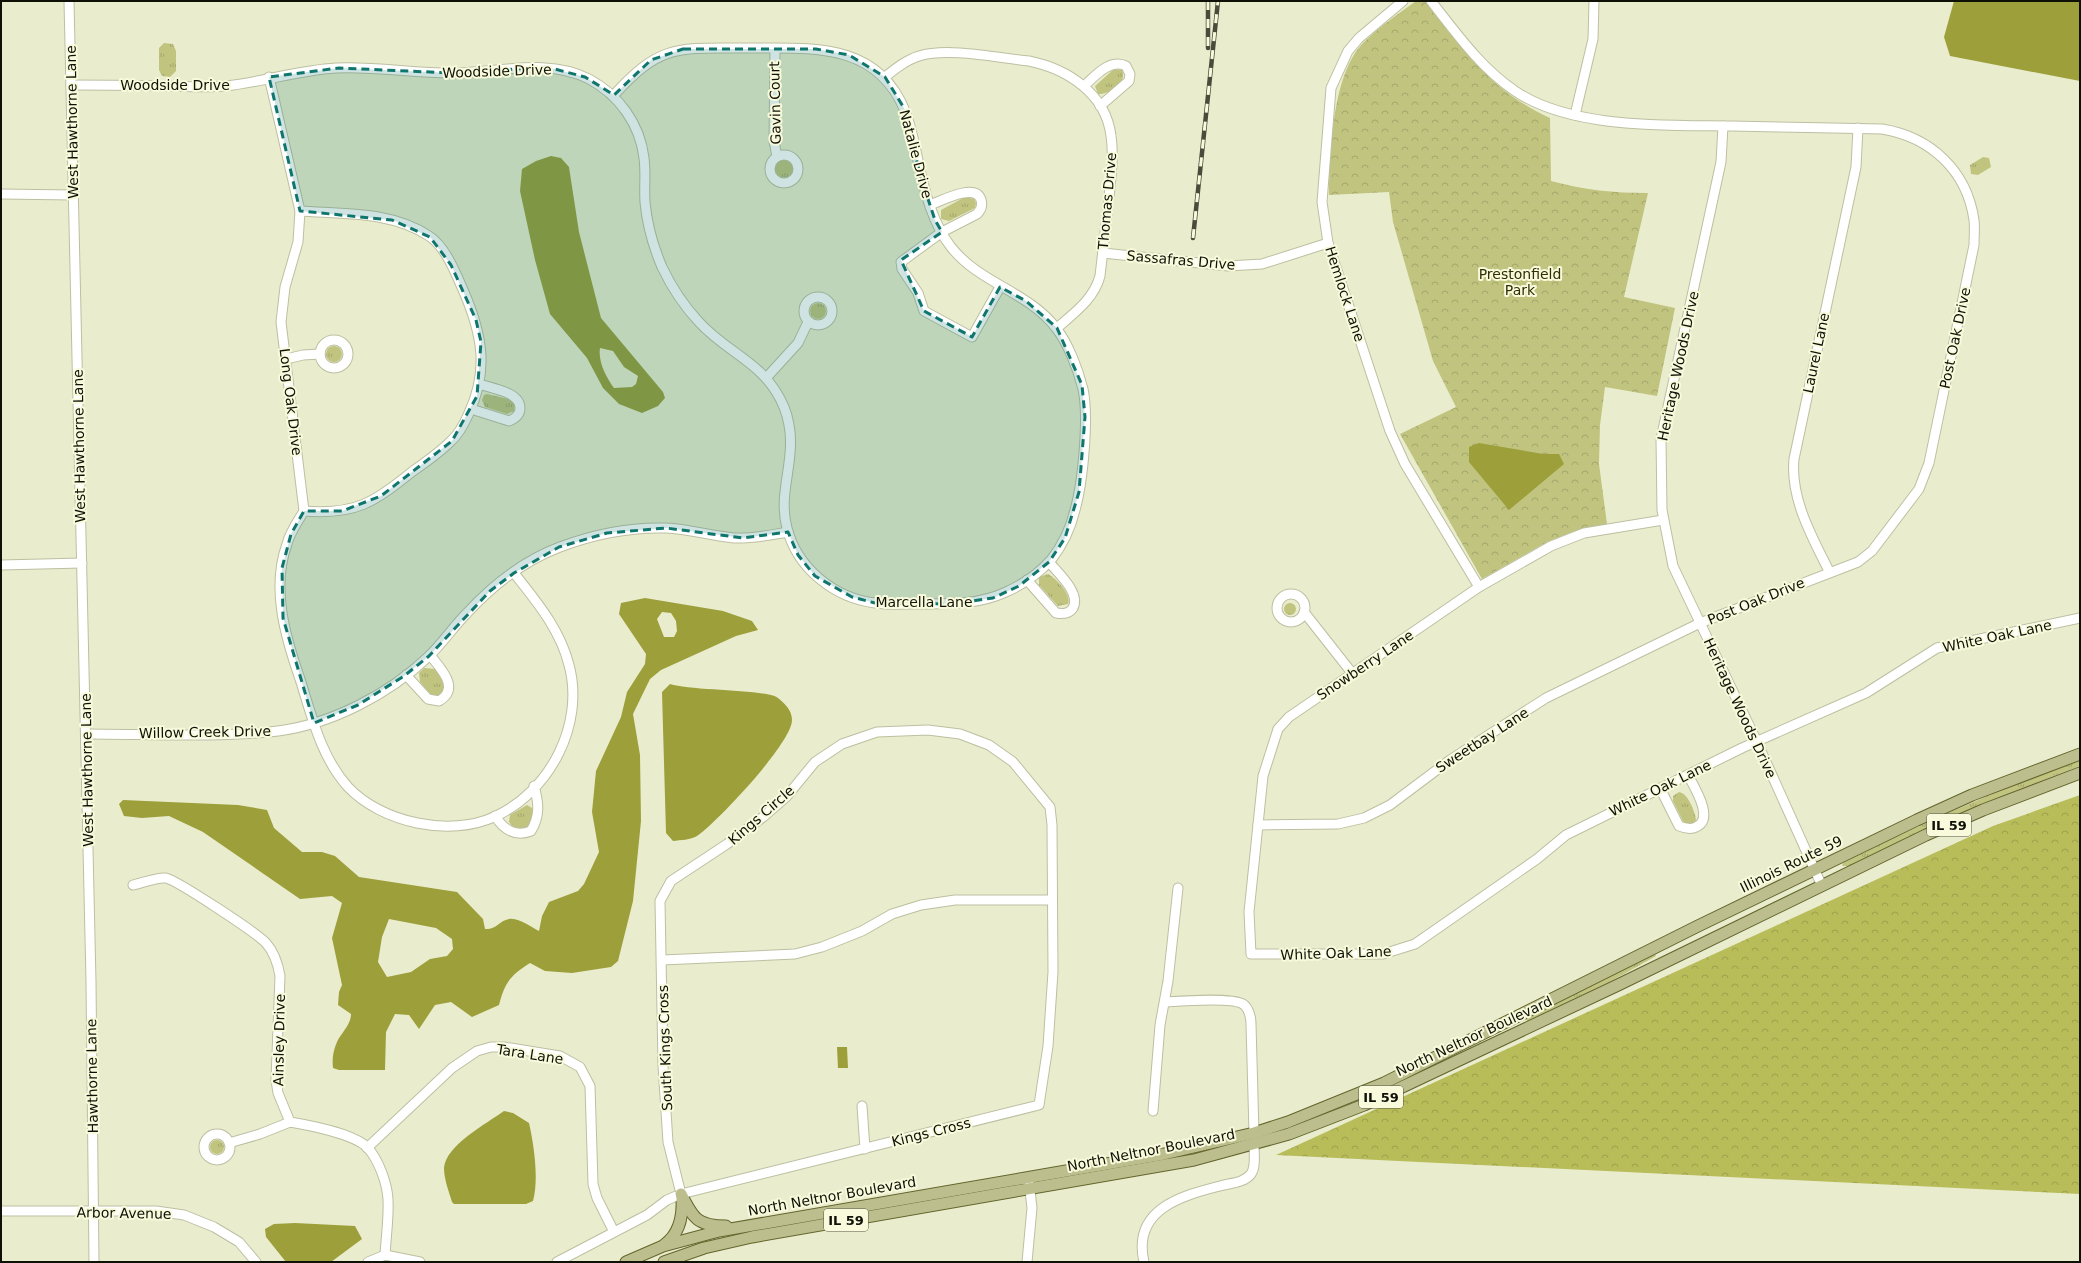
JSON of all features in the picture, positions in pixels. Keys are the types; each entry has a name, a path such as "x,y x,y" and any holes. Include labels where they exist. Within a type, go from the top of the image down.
{"main road":[{"name":"Illinois Route 59","path":"1522,1014 1814,870 1972,795 2080,754"},
{"name":"IL 59","path":"1822,886 1982,810 2080,773"},
{"name":"North Neltnor Boulevard","path":"664,1262 704,1248 752,1236 1194,1160 1254,1144 1308,1127 1364,1105 1618,985 1822,886"},
{"name":"North Neltnor Boulevard","path":"626,1262 662,1246 690,1237 1192,1148 1254,1133 1317,1111 1384,1083 1522,1014"},
{"path":"1254,1133 1254,1144"},
{"path":"681,1194 693,1217 701,1222 722,1226 743,1227"},
{"path":"662,1246 669,1242 680,1226 683,1210 681,1194"}],"street":[{"name":"West Hawthorne Lane","path":"69,1 89,891"},
{"name":"Hemlock Lane","path":"1403,1 1359,38 1348,51 1330,88 1322,202 1328,243 1390,431 1406,464 1480,587"},
{"name":"Post Oak Drive","path":"1431,1 1482,65 1498,78 1536,103 1575,115 1622,123 1858,128 1882,129 1901,133 1923,142 1945,160 1957,173 1968,194 1974,220 1974,245 1929,463 1919,489 1872,550 1858,562 1829,571 1700,623"},
{"path":"1575,115 1594,39 1594,1"},
{"name":"Natalie Drive","path":"614,95 627,80 651,60 672,51 694,48 816,49 838,52 859,60 884,77 897,95 907,115 921,178 934,220 952,250 980,274 1026,301 1056,328"},
{"name":"Gavin Court","path":"775,49 774,141 777,157"},
{"name":"Thomas Drive","path":"884,77 898,66 918,57 947,52 1042,64 1067,73 1084,86 1100,106 1109,126 1112,148 1100,276 1094,290 1076,310 1056,328"},
{"path":"1084,86 1110,65 1116,63 1126,66 1130,74 1130,81 1100,106"},
{"name":"Woodside Drive","path":"71,85 231,85 269,77 339,68 452,73 547,68 571,72 585,77 614,95 634,126 642,146 645,199 649,227 655,248 670,283 700,324 767,377 784,409 790,434 791,456 785,502 788,532"},
{"name":"Long Oak Drive","path":"269,77 300,211 298,242 285,287 282,310 282,332 304,511"},
{"name":"Heritage Woods Drive","path":"1722,126 1721,162 1661,440 1661,498 1673,566 1757,742 1822,886"},
{"name":"Laurel Lane","path":"1829,571 1797,500 1792,473 1856,166 1858,128"},
{"path":"930,205 965,192 974,192 979,195 982,202 981,210 977,214 942,232 901,262 902,269 918,293 924,311 972,337 1000,287"},
{"path":"1,194 73,195"},
{"path":"300,211 382,217 408,226 430,236 451,265 476,320 482,355 477,396 471,409 452,440 380,496 357,508 327,512 304,511 289,538 283,556 281,602 285,630 314,723 326,755 345,782 364,799 384,812 414,823 438,826 472,823 495,816 518,803 546,775 557,758 566,737 572,715 572,678 566,655 557,633 514,573"},
{"name":"Sassafras Drive","path":"1103,253 1228,266 1262,264 1328,243"},
{"path":"767,377 798,343 808,322"},
{"name":"Marcella Lane","path":"788,532 798,555 814,576 841,593 875,603 966,604 993,598 1027,580 1049,562 1065,538 1075,511 1080,479 1086,417 1082,385 1056,328"},
{"path":"286,359 303,355 320,354"},
{"path":"471,409 509,421 519,414 519,401 512,396 479,384"},
{"name":"Snowberry Lane","path":"1251,954 1250,912 1263,776 1278,729 1289,717 1480,587 1550,546 1584,533 1664,520"},
{"name":"Willow Creek Drive","path":"86,734 238,734 278,731 314,723 358,705 406,674 430,655 467,613 490,590 514,573 559,547 581,539 619,531 666,528 743,538 788,532"},
{"path":"1027,580 1056,613 1065,614 1072,610 1076,601 1073,592 1049,562"},
{"path":"1,565 82,563"},
{"path":"1304,612 1352,673"},
{"name":"White Oak Lane","path":"1251,954 1384,954 1415,944 1537,859 1566,835 1757,742 1866,693 1938,648 2080,618"},
{"name":"Sweetbay Lane","path":"1258,825 1338,824 1364,818 1390,804 1450,760 1546,698 1700,623"},
{"path":"406,674 428,699 439,701 444,698 448,693 450,686 446,676 430,655"},
{"name":"Kings Circle","path":"660,901 671,881 727,844 762,817 787,796 815,762 842,744 878,732 928,730 960,734 990,745 1012,762 1050,807 1052,825 1052,977"},
{"path":"1660,788 1678,826 1694,829 1700,826 1704,820 1703,808 1688,775"},
{"path":"495,816 500,823 515,834 523,834 531,831 539,813 538,798 534,786"},
{"name":"Ainsley Drive","path":"133,885 164,878 171,880 265,942 277,962 280,976 276,1080 278,1093 290,1122"},
{"path":"1152,1112 1160,1025 1165,1002 1178,888"},
{"name":"Hawthorne Lane","path":"89,891 94,1262"},
{"path":"662,960 795,954 822,947 862,931 892,914 921,905 955,900 1052,900"},
{"name":"South Kings Cross","path":"660,901 663,1066 668,1142 681,1194"},
{"name":"Kings Cross","path":"681,1194 1039,1105 1048,1046 1052,977"},
{"path":"1165,1002 1228,1000 1243,1004 1247,1009 1252,1024 1254,1133"},
{"name":"Tara Lane","path":"367,1148 452,1068 477,1051 491,1047 504,1047 560,1056 580,1067 590,1086 593,1184 597,1198 614,1232"},
{"path":"862,1106 865,1149"},
{"path":"229,1143 260,1134 290,1122 331,1130 367,1148 380,1170 386,1187 388,1200 385,1255"},
{"path":"1144,1262 1142,1248 1150,1219 1157,1212 1180,1199 1239,1182 1250,1176 1254,1169 1254,1144"},
{"path":"1027,1262 1032,1208 1028,1177"},
{"path":"557,1262 647,1215 667,1200 681,1194"},
{"name":"Arbor Avenue","path":"1,1211 156,1211 184,1215 214,1227 239,1242 256,1262"},
{"path":"368,1262 385,1255 420,1262"}],"highlighted area":[{"path":"683,49 816,49 849,55 885,77 904,108 921,178 935,220 942,232 901,260 924,311 972,337 1000,287 1026,301 1057,328 1068,349 1082,385 1085,417 1079,492 1065,538 1049,562 1019,586 993,598 951,604 875,603 852,597 815,576 798,555 788,532 743,538 666,528 607,533 559,547 514,573 490,591 429,656 404,676 358,705 314,723 283,618 282,568 291,534 304,511 342,511 381,496 452,441 477,396 481,342 476,320 451,265 430,237 392,220 300,211 269,77 339,68 452,73 547,67 585,77 614,95 651,60"}],"green space":[{"name":"Prestonfield Park","path":"1416,1 1427,1 1467,53 1495,82 1529,107 1550,118 1551,181 1576,187 1599,190 1648,193 1624,297 1675,308 1657,396 1605,387 1600,425 1599,464 1607,524 1575,531 1547,542 1482,579 1400,434 1456,407 1433,361 1393,222 1389,192 1329,195 1332,136 1339,94 1345,74 1353,57 1363,43 1382,26"},
{"path":"164,43 173,44 176,51 176,71 170,77 162,76 159,70 159,48"},
{"path":"1114,69 1122,70 1123,75 1120,83 1112,90 1098,94 1095,86"},
{"path":"1983,157 1989,158 1991,167 1978,175 1971,174 1970,165"},
{"path":"784,160 790,163 793,169 790,175 784,178 778,175 775,169 778,163"},
{"path":"965,197 974,199 976,203 975,208 949,221 941,219 941,210"},
{"path":"815,303 821,303 826,308 824,317 821,319 815,319 810,314 810,308"},
{"path":"331,346 337,346 342,351 340,360 337,362 331,362 326,357 326,351"},
{"path":"487,394 512,400 515,405 514,411 507,414 485,407 482,400 484,395"},
{"path":"1048,574 1059,583 1066,592 1069,600 1068,604 1058,606 1039,585 1039,577"},
{"path":"1288,603 1292,603 1296,609 1292,615 1288,615 1284,611 1284,607"},
{"path":"424,668 435,669 445,683 446,686 441,695 432,696 420,682 419,673"},
{"path":"2080,760 2080,766 1963,813 1849,866 1842,866 1843,863 1960,808"},
{"path":"1679,792 1688,799 1693,808 1696,820 1692,825 1685,825 1673,801 1673,796"},
{"path":"2080,795 2080,1194 1276,1155 1993,826"},
{"path":"527,805 532,808 535,814 529,827 516,828 509,822 510,815"},
{"path":"1655,954 1656,956 1613,980 1527,1021 1526,1019"},
{"path":"217,1140 222,1142 224,1147 222,1152 217,1154 212,1152 210,1147 212,1142"}],"shaded area":[{"path":"1954,1 2080,1 2080,81 1950,56 1944,37"},
{"path":"551,156 561,158 569,167 579,232 601,318 663,392 665,398 658,406 642,413 619,404 603,388 587,358 550,314 535,260 520,191 522,169 536,161","holes":["600,348 613,351 624,367 638,376 636,384 632,387 614,388 608,379 601,364"]},
{"path":"1479,443 1543,454 1559,454 1564,464 1509,510 1469,462 1469,447"},
{"path":"645,598 723,611 752,621 758,630 736,636 661,670 650,679 633,714 640,755 641,821 633,901 618,961 611,967 572,973 545,971 530,963 509,980 499,1005 472,1017 451,1002 435,1005 419,1029 409,1015 395,1014 386,1032 385,1070 339,1070 333,1068 333,1058 337,1042 346,1029 351,1018 351,1014 338,1005 339,992 342,985 332,938 342,903 332,896 300,899 203,832 169,816 142,818 124,816 119,804 123,800 238,805 267,810 274,828 302,852 322,852 335,856 359,877 457,892 483,919 485,929 492,928 509,919 516,919 539,931 542,916 549,902 578,891 584,884 599,852 592,812 596,771 621,717 627,692 645,664 646,654 619,614 621,603","holes":["662,612 671,613 676,621 677,631 674,637 664,637 657,619","389,919 436,928 452,939 453,949 447,956 430,959 411,972 387,977 378,962 382,937"]},
{"path":"670,684 694,688 745,691 771,695 778,698 786,705 792,716 789,731 780,746 736,799 697,836 689,839 673,841 666,833 662,692"},
{"path":"837,1047 847,1047 848,1068 838,1068"},
{"path":"504,1111 513,1113 529,1123 533,1141 536,1172 533,1201 526,1204 454,1204 452,1202 445,1177 444,1168 446,1159 459,1143"},
{"path":"295,1223 355,1226 362,1239 331,1262 286,1262 266,1237 265,1229 274,1224"}],"railway":[{"path":"1208,1 1208,48"},
{"path":"1193,238 1218,1"}]}
